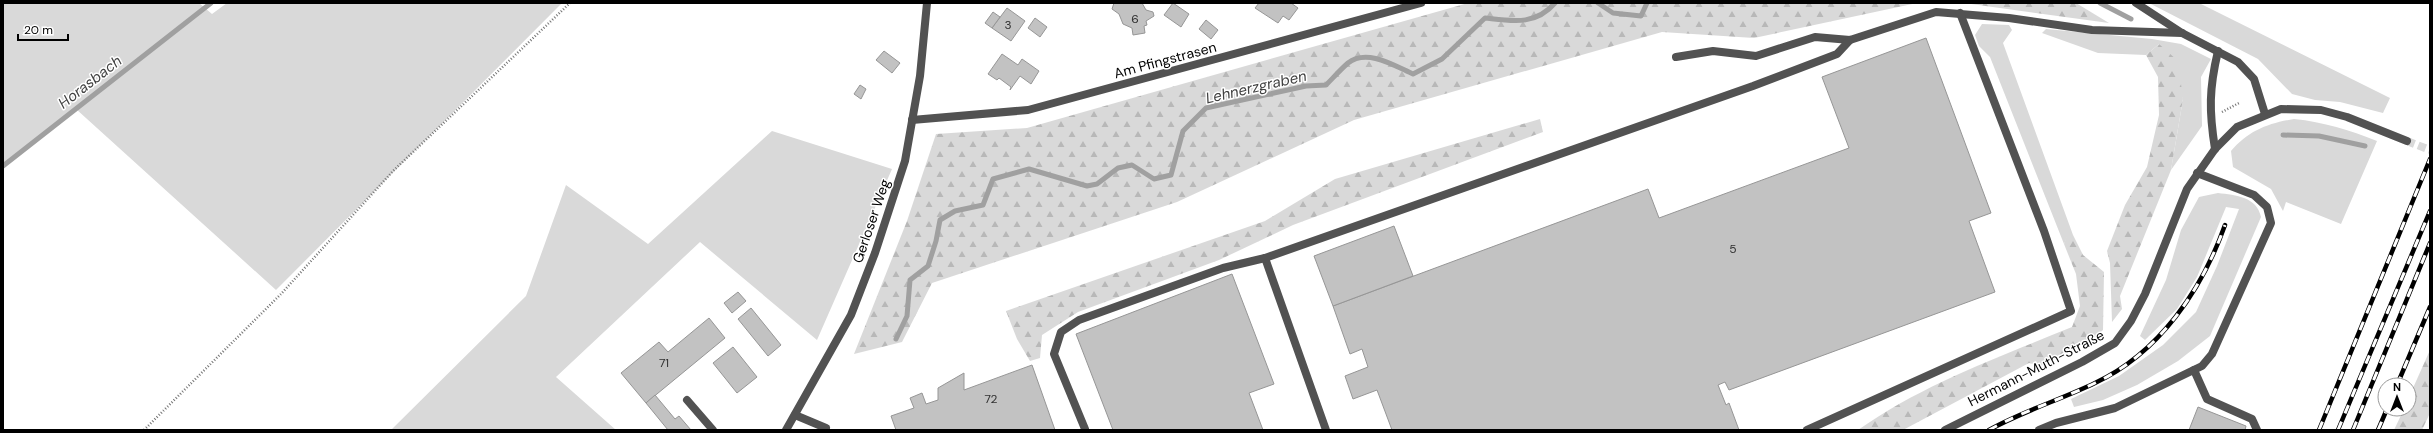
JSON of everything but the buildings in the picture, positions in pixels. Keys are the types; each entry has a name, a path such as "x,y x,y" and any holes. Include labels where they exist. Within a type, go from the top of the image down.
{"street":[{"name":"Gerloser Weg","path":"786,430 851,315 875,253 896,189 912,120 920,76 927,3"},
{"name":"Am Pfingstrasen","path":"912,120 1028,110 1421,3"},
{"path":"2136,3 2182,33 2238,62 2254,79 2265,114"},
{"path":"1676,57 1713,51 1756,56 1815,37 1850,40 1936,12 2009,18 2092,30 2182,33"},
{"path":"1807,430 2071,311 2044,231 1960,13"},
{"path":"1085,429 1054,354 1061,332 1078,320 1223,268 1265,258 1760,83 1836,54 1850,40"},
{"path":"2214,148 2211,121 2210,83 2218,51"},
{"name":"Hermann-Muth-Straße","path":"1945,430 2088,359 2115,343 2132,321 2145,294 2179,207 2197,173 2214,148 2237,127 2265,114 2281,109 2298,108 2321,110 2408,141"},
{"path":"2039,430 2056,423 2115,408 2202,366 2212,354 2271,223 2267,207 2254,194 2197,173"},
{"path":"1265,258 1326,430"},
{"path":"2194,370 2207,399 2252,419 2257,430"},
{"path":"688,400 713,430"},
{"path":"795,415 826,428"}],"path":[{"path":"144,430 281,294 393,171 570,3"},
{"path":"2220,114 2239,103"}],"green space":[{"path":"3,3 199,3 212,14 227,3 562,3 276,290 76,109 3,165"},
{"path":"1468,3 1917,3 1754,38 1662,32 1354,120 1177,202 932,283 902,342 854,354 907,221 936,134 1027,128"},
{"path":"1964,3 2076,3 2109,23"},
{"path":"2149,3 2199,3 2390,98 2383,113 2340,102 2315,100 2292,94 2258,59"},
{"path":"1982,24 2009,25 2012,30 2003,43 2073,235 2068,235 2064,244 1990,57 1979,46 1975,35"},
{"path":"2046,29 2152,39 2181,44 2211,59 2201,77 2202,126 2171,170 2183,99 2159,44 2146,55 2098,53 2042,33"},
{"path":"2159,44 2178,61 2183,99 2171,170 2120,296 2122,309 2112,322 2110,263 2107,251 2125,205 2147,167 2159,115 2158,77 2146,55"},
{"path":"1540,119 1543,132 1293,225 1219,260 1078,312 1042,335 1040,358 1030,361 1017,339 1006,311 1265,221 1335,179"},
{"path":"2294,119 2336,127 2377,141 2341,224 2286,202 2283,211 2271,189 2233,167 2231,151 2244,138 2259,129"},
{"path":"772,131 892,169 817,340 700,242 556,377 616,430 391,430 526,296 566,185 648,244"},
{"path":"2218,193 2245,198 2255,205 2259,210 2261,217 2210,336 2178,361 2137,385 2103,400 2074,407 2071,399 2119,376 2163,345 2196,312 2217,266 2239,209 2226,207 2197,277 2177,309 2145,340 2140,336 2166,280 2181,230 2199,197"},
{"path":"2067,235 2073,235 2083,255 2104,272 2103,330 2093,339 2041,366 2029,363 1903,430 1858,430 1909,399 1962,372 2072,327 2080,306 2076,274 2064,244"},
{"path":"2430,350 2430,413 2422,430 2394,430 2400,417 2417,417 2417,379"}],"waterway":[{"name":"Horasbach","path":"3,166 211,3"},
{"name":"Lehnerzgraben","path":"896,339 907,316 910,280 928,266 936,241 940,220 955,211 983,205 993,179 1029,169 1087,186 1097,184 1118,168 1132,165 1154,179 1171,175 1183,131 1206,108 1306,86 1326,85 1348,63 1364,57 1390,63 1413,74 1442,59 1485,18 1514,21 1531,19 1547,10 1555,3"},
{"name":"Lehnerzgraben","path":"1598,3 1613,13 1641,16 1647,3"},
{"name":"Lehnerzgraben","path":"2100,3 2131,19"},
{"name":"Lehnerzgraben","path":"2283,135 2319,136 2365,146"}],"tunnel":[{"path":"2407,141 2430,150"}],"railway":[{"path":"2319,430 2430,159"},
{"path":"2338,430 2430,211"},
{"path":"1989,430 2015,417 2095,383 2118,370 2139,355 2158,337 2191,296 2204,273 2225,225"},
{"path":"2353,430 2430,243"},
{"path":"2400,377 2430,307"},
{"path":"2378,430 2384,417"}]}
